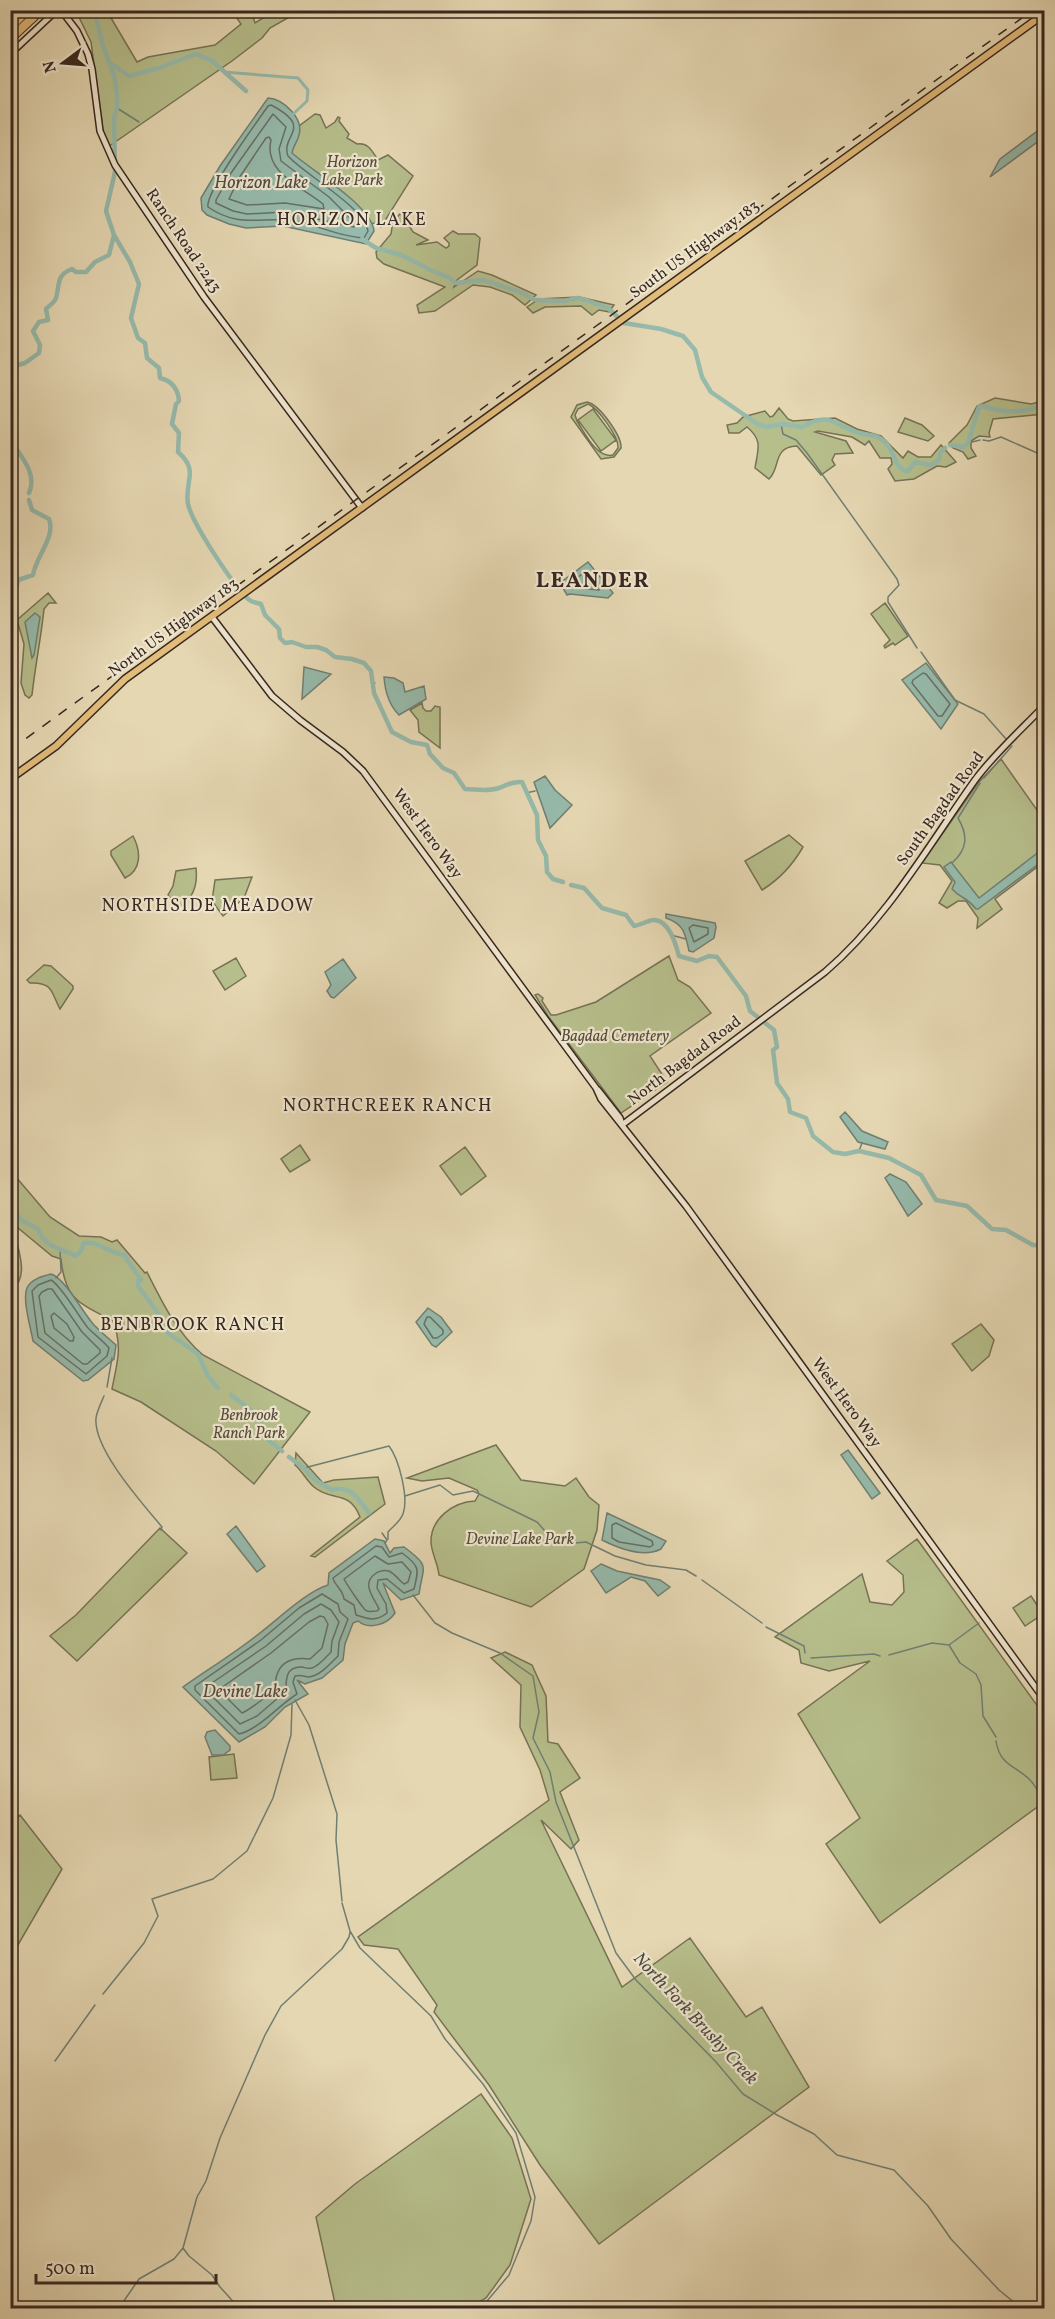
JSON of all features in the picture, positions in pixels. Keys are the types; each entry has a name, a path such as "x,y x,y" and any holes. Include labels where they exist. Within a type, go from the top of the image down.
{"highway":[{"path":"12,25 28,10"},
{"path":"10,39 41,10"}],"main road":[{"path":"10,14 14,10"},
{"path":"10,54 59,10"},
{"name":"Ranch Road 2243","path":"59,10 68,17 81,38 90,61 100,131 111,158 204,297 362,508"},
{"path":"49,18 56,14 68,17"},
{"name":"South US Highway 183","path":"362,508 1044,14"},
{"name":"North US Highway 183","path":"10,779 56,746 124,679 362,508"},
{"name":"West Hero Way","path":"212,617 272,696 343,752 368,777 596,1088 601,1099 686,1206 1044,1699"},
{"name":"South Bagdad Road","path":"764,1018 835,963 857,942 886,906 977,778 1044,706"},
{"name":"North Bagdad Road","path":"622,1125 764,1018"}],"green space":[{"path":"76,11 107,11 137,62 148,57 215,45 241,24 232,11 254,11 252,14 255,23 275,11 300,11 270,28 262,38 232,61 108,147 104,139 91,42"},
{"name":"Horizon Lake Park","path":"315,114 320,115 326,128 338,117 340,118 339,121 349,134 347,138 357,144 367,146 378,160 388,155 413,176 381,227 376,223 369,224 287,155 295,129"},
{"path":"401,213 413,232 428,240 416,245 437,242 446,248 449,243 444,238 453,231 458,234 475,234 480,238 477,265 457,280 454,287 478,271 536,295 525,305 512,295 490,287 473,285 435,311 419,313 417,305 445,287 384,264 377,258 376,252 391,234 393,221"},
{"path":"579,297 614,305 609,312 599,310 592,315 581,306 545,307 533,313 527,307 539,299"},
{"path":"995,398 1031,404 1044,401 1044,414 993,419 990,437 979,436 971,441 971,448 976,456 968,459 963,452 953,448 949,443 967,425 977,406"},
{"path":"587,402 592,404 609,421 618,436 621,448 614,457 601,459 571,417 577,405","holes":["588,404 607,423 615,437 618,448 613,455 607,455 597,449 577,421 575,415 578,409"]},
{"path":"779,408 788,419 793,421 835,418 857,429 881,436 903,458 908,451 918,457 931,457 941,445 956,462 946,467 937,466 914,479 895,481 888,469 892,464 891,458 880,458 869,441 865,445 852,437 818,431 815,432 846,441 853,453 835,454 832,460 835,465 821,475 797,446 789,447 780,454 769,479 755,468 758,445 752,432 747,427 739,433 729,433 727,425 737,423 743,417 765,411 770,417"},
{"path":"593,409 616,440 601,451 578,420"},
{"path":"905,418 922,425 934,436 928,441 898,432"},
{"path":"48,593 56,603 49,603 44,609 32,695 29,698 25,695 21,683 24,644 17,620"},
{"path":"885,603 908,636 895,645 893,643 885,648 884,646 890,640 871,614"},
{"path":"422,703 426,711 431,711 435,706 440,707 440,748 419,732 418,720 410,710"},
{"path":"1001,759 1044,820 1044,862 995,899 1002,909 977,928 978,918 966,901 958,901 947,908 939,903 952,881 940,865 922,863 978,783"},
{"path":"789,835 803,847 785,872 762,890 745,861"},
{"path":"133,836 138,848 138,860 135,870 125,878 111,855 111,851"},
{"path":"196,868 196,881 191,897 177,908 168,895 173,886 176,871"},
{"path":"252,877 244,898 223,916 212,901 215,880"},
{"name":"Bagdad Cemetery","path":"669,956 678,980 690,987 711,1013 650,1056 667,1082 621,1113 548,1016 535,995 538,994 543,998 542,1001 551,1015 556,1015 596,1002"},
{"path":"236,958 246,976 225,990 213,971"},
{"path":"44,965 51,966 73,986 60,1009 47,986 30,983 27,980"},
{"path":"300,1145 310,1160 290,1172 281,1159"},
{"path":"465,1147 486,1176 461,1195 440,1166"},
{"name":"Benbrook Ranch Park","path":"10,1170 50,1217 79,1236 101,1237 112,1242 117,1240 145,1273 147,1272 164,1306 178,1327 203,1355 310,1412 254,1484 216,1451 141,1402 112,1389 118,1347 113,1321 76,1299 66,1283 61,1259 52,1256 18,1228 14,1228 22,1270 17,1285 11,1292"},
{"path":"981,1324 994,1340 989,1356 972,1371 952,1344"},
{"name":"Devine Lake Park","path":"496,1445 521,1480 565,1486 576,1478 589,1497 599,1505 597,1530 584,1569 531,1607 439,1575 431,1543 434,1526 451,1508 475,1501 479,1494 477,1490 449,1478 422,1481 407,1478"},
{"path":"296,1453 323,1483 378,1477 385,1504 315,1557 311,1556 360,1517 356,1508 345,1499 327,1494 311,1485 295,1465"},
{"path":"160,1528 187,1553 77,1661 50,1636 76,1615"},
{"path":"917,1539 1044,1715 1044,1802 880,1923 826,1844 860,1818 798,1714 870,1661 829,1671 801,1663 799,1650 775,1637 862,1574 870,1602 892,1605 904,1592 903,1575 887,1561"},
{"path":"1031,1596 1043,1614 1025,1626 1013,1608"},
{"path":"505,1652 532,1665 546,1696 548,1742 558,1744 580,1778 560,1792 579,1840 571,1849 541,1820 622,1987 690,1938 746,2017 762,2007 809,2087 599,2244 540,2165 489,2085 434,2012 437,2005 398,1949 364,1945 358,1937 549,1800 540,1770 520,1727 521,1685 491,1658"},
{"path":"234,1754 237,1778 211,1780 209,1757"},
{"path":"20,1815 62,1869 11,1957 11,1823"},
{"path":"481,2094 512,2138 531,2199 510,2265 486,2298 469,2308 336,2308 316,2217 355,2184"}],"water":[{"name":"Horizon Lake","path":"268,98 280,102 291,110 298,122 299,135 292,153 352,200 371,221 374,231 366,244 283,226 246,228 207,215 202,210 201,198 220,166"},
{"path":"1044,126 1044,137 990,177 1000,159"},
{"path":"588,562 613,593 608,598 567,595 560,583"},
{"path":"35,613 40,617 32,658 25,622"},
{"path":"926,663 958,704 941,729 902,680"},
{"path":"304,667 331,674 302,699"},
{"path":"384,677 394,678 403,683 405,692 424,686 426,699 399,715 388,697"},
{"path":"545,776 555,790 572,805 550,828 534,782"},
{"path":"1040,851 1044,860 978,909 952,889 955,882 944,867 951,862 979,898"},
{"path":"666,914 715,923 714,938 693,952 689,951 683,930 677,923 666,918"},
{"path":"343,959 356,978 334,998 327,991 331,985 325,972"},
{"path":"845,1112 862,1131 888,1142 885,1149 858,1142 840,1117"},
{"path":"890,1174 906,1182 922,1204 908,1216 885,1178"},
{"path":"51,1274 68,1289 94,1325 116,1345 114,1359 88,1380 83,1381 33,1341 26,1306 27,1288 34,1280"},
{"path":"428,1308 441,1317 452,1332 436,1347 432,1345 416,1322"},
{"path":"848,1450 880,1493 872,1499 841,1455"},
{"path":"607,1513 666,1541 661,1549 647,1553 623,1549 608,1543 602,1540"},
{"path":"236,1526 265,1566 257,1572 227,1534"},
{"name":"Devine Lake","path":"375,1539 384,1541 390,1553 394,1548 404,1547 422,1563 423,1572 419,1594 401,1600 383,1583 395,1613 392,1617 372,1626 358,1621 353,1623 345,1644 343,1660 322,1678 305,1684 297,1680 308,1694 285,1707 265,1727 239,1742 183,1687 247,1643 301,1600 328,1585 329,1573"},
{"path":"601,1564 617,1571 660,1580 670,1587 658,1596 645,1581 631,1577 606,1593 591,1571"},
{"path":"215,1730 230,1746 230,1750 223,1755 212,1755 205,1737 207,1732"}],"waterway":[{"path":"94,10 103,46 114,75 117,94 114,118 115,172 106,211 114,235 130,262 139,284 131,318 138,338 145,343 147,358 159,368 160,378 171,383 177,392 179,401 176,404 172,424 179,433 178,452 185,459 190,471 188,504 197,525 241,592 249,600 261,604 265,615 279,629 280,638 285,643 292,642 306,647 317,647 335,657 364,663 371,671 374,693 392,732 411,742 427,745 430,754 443,768 454,773 465,789 490,790 522,782 537,815 538,840 546,856 547,872 553,879 563,882"},
{"path":"1034,17 1039,10"},
{"path":"1039,23 1041,27"},
{"path":"110,63 129,76 196,54 211,60 246,91"},
{"path":"224,72 298,78 308,90 307,101 291,116"},
{"path":"117,108 139,122"},
{"name":"North Fork Brushy Creek","path":"10,375 18,365 39,353 40,345 33,331 39,322 48,320 46,309 55,299 63,274 72,269 76,272 86,272 95,262 109,255 114,235"},
{"path":"362,239 376,248 401,255 425,267"},
{"path":"428,269 450,278 455,283 483,280 520,292 533,299"},
{"path":"536,300 565,301 577,298 586,300 608,308 624,323 661,329 683,336 695,350 702,377 711,392 759,425 767,427 783,424 802,427 819,420 830,421 883,440 897,464 903,470 908,471 915,462 931,465 939,460 940,453 945,448"},
{"path":"950,445 964,447 968,443 979,407 1013,412 1044,405"},
{"path":"781,424 783,434 796,440 807,453 897,579 899,585 888,597 888,602 917,648"},
{"path":"983,440 989,441 1001,437 1044,456"},
{"name":"North Fork Brushy Creek","path":"10,439 30,472 29,493"},
{"path":"968,443 980,440"},
{"name":"North Fork Brushy Creek","path":"10,602 14,598 18,580 33,575 50,533 49,519 32,510 29,500"},
{"path":"921,652 955,700 984,714 1006,739"},
{"path":"984,778 1012,746"},
{"path":"952,863 961,852 965,842 964,830 958,818 980,783"},
{"path":"526,793 535,791"},
{"path":"571,885 584,888 602,908 626,915 634,926 653,920 659,921 671,934 679,956 697,961 709,956 717,957 746,996 750,1011 774,1030 777,1047 773,1050 777,1083 788,1099 790,1112 806,1118 813,1136 833,1152 845,1154 859,1151 889,1158 921,1175 936,1200 967,1206 992,1229 1006,1230 1033,1245 1044,1246"},
{"path":"671,935 686,939"},
{"path":"859,1151 862,1143"},
{"name":"North Fork Brushy Creek","path":"10,1144 10,1150"},
{"name":"North Fork Brushy Creek","path":"10,1205 21,1220 38,1229 44,1240 59,1249 76,1256 84,1243 89,1243 124,1255 141,1280 138,1281 138,1286 158,1313 163,1327 198,1354 208,1376 218,1388"},
{"path":"56,1278 61,1272 60,1249"},
{"path":"107,1387 112,1358"},
{"name":"North Fork Brushy Creek","path":"231,1395 251,1410 260,1422 261,1431 267,1439 282,1451"},
{"path":"104,1396 96,1418 97,1431 102,1445 121,1476 162,1527 161,1530"},
{"path":"304,1468 389,1446 399,1469 404,1489 405,1507 398,1522 388,1532 388,1539"},
{"name":"North Fork Brushy Creek","path":"289,1457 315,1480 332,1490 344,1489 354,1494 369,1513"},
{"path":"405,1496 440,1485 453,1495 473,1491 537,1522 545,1531 560,1539 575,1543 586,1542 615,1556 646,1565 686,1570 696,1576"},
{"name":"North Fork Brushy Creek","path":"382,1533 387,1540 385,1543"},
{"path":"702,1580 762,1623"},
{"name":"North Fork Brushy Creek","path":"413,1595 435,1623 452,1633 500,1653 533,1676 539,1712 533,1738 550,1772 556,1802 616,1953 636,1980 716,2062 743,2094 814,2134 837,2155 894,2170 928,2206 951,2239 999,2290 1021,2308"},
{"path":"949,1645 979,1623"},
{"path":"766,1627 804,1646 805,1653"},
{"path":"889,1655 932,1643 949,1645 960,1663 976,1674 981,1685 983,1716 996,1737"},
{"path":"811,1658 874,1654 880,1656"},
{"path":"295,1700 309,1725 337,1814 336,1840 342,1901"},
{"path":"103,1994 144,1943 158,1916 152,1899 213,1879 247,1851 273,1798 291,1735 292,1704"},
{"path":"996,1741 1001,1756 1030,1780 1044,1800"},
{"path":"342,1903 350,1931 360,1948 431,2016 445,2039 483,2084 516,2133 535,2197 531,2221 509,2275 487,2301 472,2308"},
{"path":"119,2308 139,2279 174,2259 183,2248 197,2197 206,2181 220,2138 265,2035 281,2006 342,1949 350,1932"},
{"path":"55,2061 95,2005"},
{"path":"183,2248 212,2275 239,2308"}],"railway":[{"path":"10,750 1033,10"}],"district":[{"name":"HORIZON LAKE","path":"352,220"},
{"name":"LEANDER","path":"593,581"},
{"name":"NORTHSIDE MEADOW","path":"208,906"},
{"name":"NORTHCREEK RANCH","path":"388,1106"},
{"name":"BENBROOK RANCH","path":"193,1325"}]}
